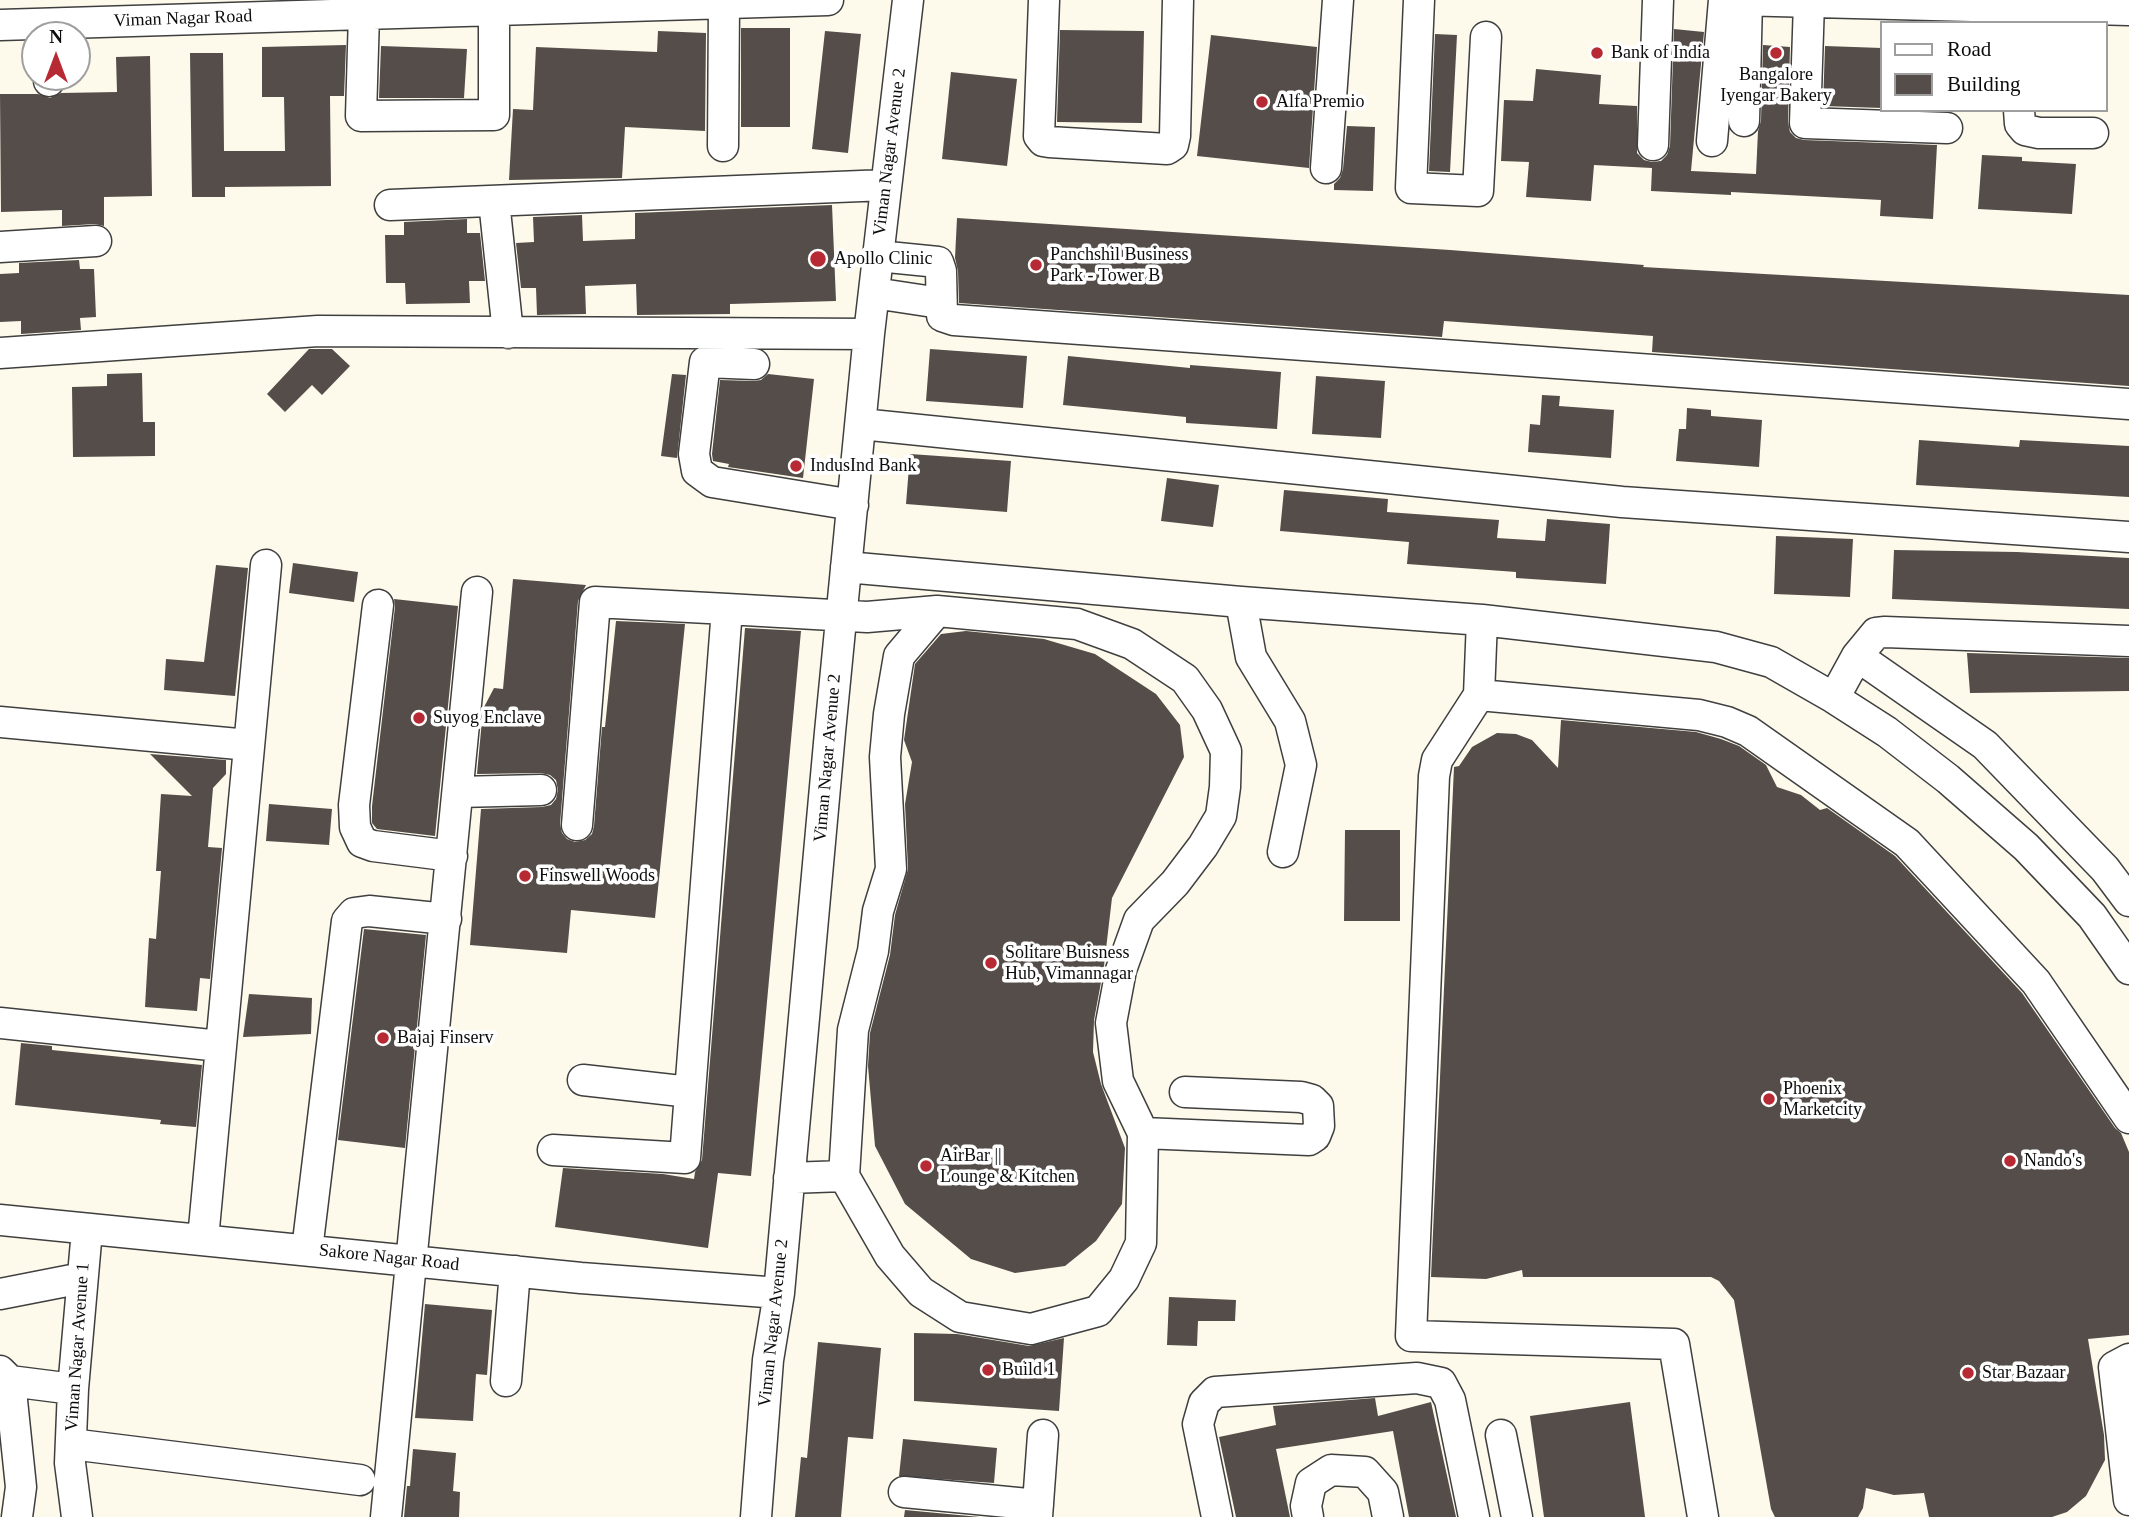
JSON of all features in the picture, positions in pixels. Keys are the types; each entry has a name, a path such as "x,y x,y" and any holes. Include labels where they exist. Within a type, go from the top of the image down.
{"street":[{"name":"Viman Nagar Road","path":"61,21 82,11 418,6 494,10 617,3 828,0"},
{"name":"Viman Nagar Avenue 2","path":"756,1517 768,1360 779,1293 869,334 908,0"},
{"path":"1044,0 1039,136 1043,141 1167,149 1173,145 1175,136 1178,0"},
{"path":"1187,154 1193,0"},
{"path":"1326,168 1338,0"},
{"path":"1419,0 1411,188 1478,191 1486,37"},
{"path":"1653,145 1657,0"},
{"path":"1712,141 1724,0"},
{"path":"1736,0 1842,1 2016,15 2122,6"},
{"path":"1744,121 1747,0"},
{"path":"1809,2 1805,122 1947,128"},
{"path":"723,146 724,3"},
{"path":"350,9 361,116 494,115 494,10"},
{"name":"Viman Nagar Road","path":"0,25 21,27"},
{"path":"2020,112 2020,124 2025,130 2039,133 2093,133"},
{"path":"390,205 886,184"},
{"path":"494,201 508,333"},
{"path":"0,247 96,241"},
{"path":"878,256 938,262 941,271 942,316 954,320 2129,404"},
{"path":"874,293 940,303"},
{"path":"0,353 318,331 869,334"},
{"path":"754,365 705,362 694,454 697,471 712,482 853,505"},
{"path":"861,424 1622,502 2129,537"},
{"path":"203,1239 266,565"},
{"path":"846,568 1482,620 1716,647 1771,662 1887,732 1948,779 2026,847 2092,916 2129,969"},
{"path":"386,1517 477,592"},
{"path":"576,825 595,602 867,617 937,611 1077,624 1132,645 1185,679 1207,710 1226,751 1225,787 1221,816 1203,846 1175,883 1139,920 1121,970 1111,1023 1118,1081 1143,1133 1141,1243 1124,1279 1098,1311 1031,1329 960,1317 921,1292 890,1256 844,1176 853,1030 873,951 878,911 891,869 885,757 889,715 900,656 937,611"},
{"path":"1241,602 1251,657 1290,721 1301,765 1283,852"},
{"path":"378,605 354,805 355,827 362,842 373,846 452,856"},
{"path":"553,1150 684,1158 727,609"},
{"path":"1482,620 1479,695 1437,760 1433,776 1412,1336 1674,1344 1703,1517"},
{"path":"1834,698 1870,638 1885,632 2129,641"},
{"path":"1857,656 1985,745 2105,869 2129,901"},
{"path":"1479,695 1699,715 1748,731 1908,843 2036,982 2129,1118"},
{"path":"0,722 249,745"},
{"path":"458,792 541,790"},
{"path":"307,1250 347,921 354,914 369,911 446,919"},
{"path":"0,1023 220,1046"},
{"path":"583,1080 690,1092"},
{"path":"1143,1133 1309,1140 1315,1136 1319,1126 1318,1106 1312,1100 1301,1097 1185,1091"},
{"path":"789,1178 844,1176"},
{"name":"Sakore Nagar Road","path":"0,1220 515,1271 779,1293"},
{"name":"Viman Nagar Avenue 1","path":"77,1517 71,1454 72,1389 87,1230"},
{"path":"506,1381 515,1271"},
{"path":"0,1294 82,1278"},
{"path":"2129,1360 2114,1367 2129,1500"},
{"path":"17,1517 21,1487 5,1376 72,1389"},
{"path":"1217,1517 1198,1424 1204,1404 1215,1392 1417,1378 1440,1383 1450,1400 1474,1517"},
{"path":"904,1492 1038,1511 1043,1435"},
{"path":"1501,1435 1517,1517"},
{"path":"71,1454 360,1480"},
{"name":"Viman Nagar Avenue 1","path":"57,1517 71,1454"},
{"path":"1308,1517 1306,1506 1311,1483 1331,1470 1365,1472 1383,1492 1388,1517"},
{"path":"2121,1517 2129,1510"}],"building":[{"path":"741,28 790,28 790,127 741,127"},
{"path":"1674,29 1704,32 1691,171 1756,174 1761,121 1763,45 1790,47 1790,132 1796,138 1804,140 1937,145 1933,219 1880,216 1881,200 1731,192 1731,195 1651,191 1652,168 1594,165 1591,201 1526,197 1529,162 1501,161 1504,100 1533,101 1536,69 1601,75 1599,104 1637,106 1637,153 1644,160 1661,161 1670,146"},
{"path":"1060,30 1144,31 1142,123 1057,122"},
{"path":"658,31 706,33 705,131 625,127 622,178 509,180 513,109 533,110 536,47 657,52"},
{"path":"825,31 861,34 848,153 812,149"},
{"path":"1435,34 1457,35 1450,172 1429,171"},
{"name":"Alfa Premio","path":"1211,35 1317,47 1309,168 1197,156"},
{"path":"346,45 344,96 330,96 331,186 225,187 225,197 192,197 190,53 223,53 224,151 285,151 284,97 262,97 262,47"},
{"path":"381,46 467,49 464,98 379,98"},
{"path":"1825,46 1881,48 1881,108 1823,106"},
{"path":"150,56 152,196 104,197 104,226 62,226 62,210 1,212 0,94 38,94 50,98 61,93 117,92 116,57"},
{"path":"951,72 1017,79 1007,166 942,159"},
{"path":"1347,126 1375,127 1373,191 1334,190 1334,184 1343,169"},
{"path":"1982,155 2022,157 2022,161 2076,164 2072,214 1978,209"},
{"path":"832,205 836,301 730,304 730,314 637,315 636,284 585,286 586,314 537,315 536,288 521,288 516,243 534,242 533,217 582,215 583,241 635,239 635,213"},
{"path":"957,218 1450,250 1644,265 1643,267 2129,295 2129,386 1652,352 1653,336 1444,321 1442,337 959,303 955,258"},
{"path":"467,219 467,233 480,233 485,281 469,281 470,303 406,304 405,283 386,283 385,235 404,235 404,222"},
{"path":"79,260 80,269 94,269 96,317 80,318 81,330 21,334 21,321 0,322 0,274 19,273 19,263"},
{"path":"309,349 332,349 350,366 322,395 312,385 285,412 267,394"},
{"path":"930,349 1027,356 1023,408 926,401"},
{"path":"1068,356 1190,368 1190,365 1281,372 1277,429 1186,423 1186,417 1063,405"},
{"path":"142,373 143,422 155,422 155,456 73,457 72,387 107,386 107,374"},
{"path":"672,374 686,375 677,458 661,456"},
{"path":"768,374 814,379 803,478 728,467 729,464 713,461 720,380 754,381 761,380"},
{"path":"1316,376 1385,381 1381,438 1312,434"},
{"path":"1542,395 1560,396 1559,406 1614,410 1611,458 1528,452 1530,424 1540,425"},
{"path":"1687,408 1711,410 1711,416 1762,420 1759,467 1676,461 1679,429 1686,429"},
{"path":"1919,440 2019,447 2020,440 2129,446 2129,497 1916,485"},
{"path":"910,454 1011,461 1007,512 906,504"},
{"path":"1167,478 1219,485 1213,527 1161,521"},
{"path":"1284,490 1388,499 1387,512 1499,520 1497,538 1545,541 1547,519 1610,524 1606,584 1516,578 1516,572 1407,564 1409,542 1280,531"},
{"path":"1776,536 1853,539 1850,597 1774,594"},
{"path":"1894,550 2017,552 2129,558 2129,609 1892,599"},
{"path":"293,563 358,572 354,602 289,593"},
{"path":"216,565 248,568 235,696 164,690 166,659 204,662"},
{"path":"513,579 586,585 578,601 560,824 567,839 575,842 585,840 592,834 594,826 602,727 605,727 616,621 685,624 655,918 571,910 567,953 470,945 481,809 551,805 558,790 556,780 541,773 477,774 483,709 494,688 503,689"},
{"name":"Suyog Enclave","path":"394,599 458,606 435,836 377,829 372,823"},
{"path":"745,628 801,631 751,1176 718,1173 708,1248 555,1227 563,1168 663,1174 694,1179 702,1160"},
{"name":"Solitare Buisness Hub, Vimannagar","path":"966,631 1044,639 1095,654 1156,694 1180,725 1184,757 1112,898 1094,1020 1093,1052 1101,1084 1125,1148 1122,1204 1096,1241 1065,1266 1015,1273 971,1259 905,1204 875,1146 868,1066 870,1033 890,955 895,915 908,869 905,804 912,762 904,740 915,664 941,634"},
{"path":"1967,653 2129,658 2129,691 1970,693"},
{"name":"Phoenix Marketcity","path":"1561,720 1696,732 1739,746 1766,765 1777,787 1801,795 1820,810 1827,808 1895,856 2022,993 2121,1133 2129,1152 2129,1335 2088,1339 2104,1435 2105,1460 2086,1496 2067,1512 2052,1517 1929,1517 1924,1493 1894,1495 1866,1488 1863,1508 1858,1517 1775,1517 1771,1509 1734,1300 1719,1281 1711,1277 1523,1277 1522,1270 1486,1279 1431,1277 1454,767 1459,766 1472,747 1497,733 1516,734 1532,740 1558,768"},
{"path":"150,754 226,760 226,774 213,788 208,847 222,848 210,979 200,978 197,1011 145,1007 149,938 156,939 161,871 156,871 161,794 192,796"},
{"path":"269,804 332,809 329,845 266,841"},
{"path":"1345,830 1400,830 1400,921 1344,921"},
{"name":"Bajaj Finserv","path":"364,929 426,935 405,1148 338,1140"},
{"path":"249,994 312,998 311,1034 243,1037"},
{"path":"21,1043 52,1046 52,1050 202,1065 196,1127 160,1124 161,1120 15,1105"},
{"path":"1169,1297 1236,1300 1235,1321 1198,1321 1197,1346 1167,1345"},
{"path":"425,1304 492,1310 487,1375 476,1374 473,1421 415,1418"},
{"name":"Build 1","path":"914,1333 957,1334 1029,1346 1064,1338 1059,1411 914,1401"},
{"path":"818,1342 881,1348 873,1439 848,1437 841,1517 795,1517 801,1457 807,1458"},
{"path":"1375,1398 1378,1416 1431,1402 1456,1517 1409,1517 1393,1431 1276,1449 1290,1517 1236,1517 1219,1437 1276,1425 1273,1406"},
{"path":"1630,1402 1645,1517 1544,1517 1530,1416"},
{"path":"903,1439 997,1448 994,1483 899,1476"},
{"path":"413,1449 456,1453 453,1491 460,1492 459,1517 404,1517"},
{"path":"905,1510 980,1517 904,1517"}],"place":[{"name":"Bank of India","path":"1597,53"},
{"name":"Bangalore Iyengar Bakery","path":"1776,53"},
{"name":"Alfa Premio","path":"1262,102"},
{"name":"Apollo Clinic","path":"818,259"},
{"name":"Panchshil Business Park - Tower B","path":"1036,265"},
{"name":"IndusInd Bank","path":"796,466"},
{"name":"Suyog Enclave","path":"419,718"},
{"name":"Finswell Woods","path":"525,876"},
{"name":"Solitare Buisness Hub, Vimannagar","path":"991,963"},
{"name":"Bajaj Finserv","path":"383,1038"},
{"name":"Phoenix Marketcity","path":"1769,1099"},
{"name":"Nando's","path":"2010,1161"},
{"name":"AirBar || Lounge & Kitchen","path":"926,1166"},
{"name":"Build 1","path":"988,1370"},
{"name":"Star Bazaar","path":"1968,1373"}]}
